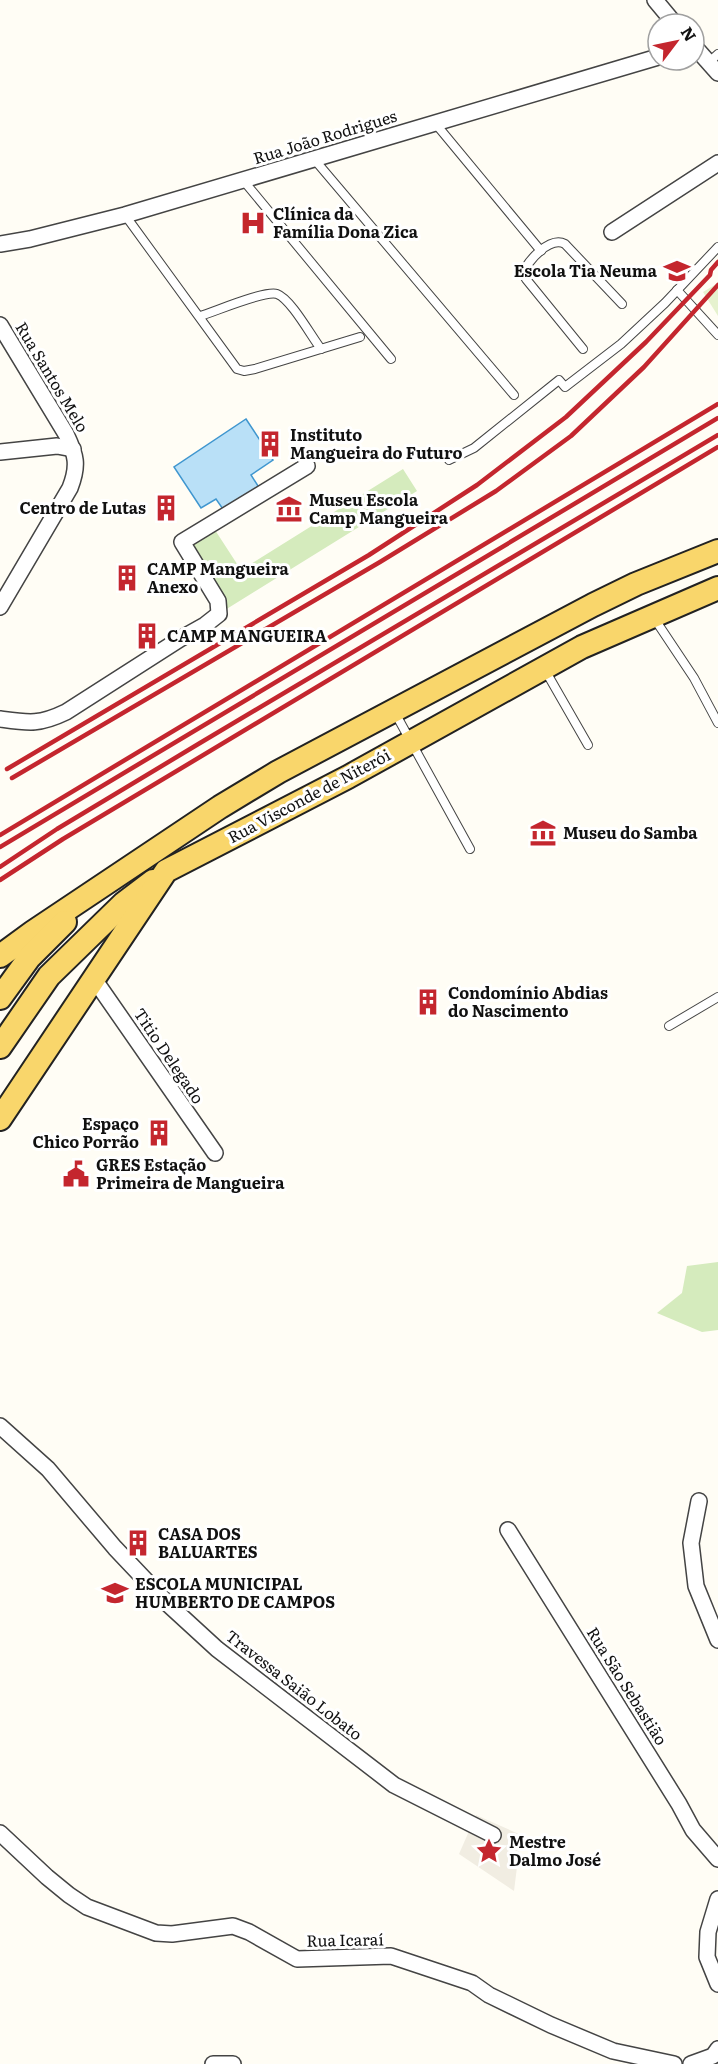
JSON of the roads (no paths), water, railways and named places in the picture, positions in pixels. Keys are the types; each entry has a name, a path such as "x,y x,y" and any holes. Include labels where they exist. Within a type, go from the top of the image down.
{"main road":[{"name":"Rua Visconde de Niterói","path":"0,956 220,807 269,778 593,605 636,584 718,551"},
{"path":"636,584 653,616"},
{"name":"Rua Visconde de Niterói","path":"0,1119 166,871 348,777 544,668 604,638 718,588"},
{"path":"593,605 604,638"},
{"path":"0,1047 49,976 124,903 166,871"},
{"path":"0,998 29,958 95,890"}],"street":[{"path":"655,0 665,12"},
{"name":"Rua João Rodrigues","path":"0,244 30,239 125,215 646,61"},
{"path":"612,232 718,162"},
{"name":"Rua Santos Melo","path":"0,325 73,450 76,473 70,488 0,607"},
{"path":"0,452 57,446 73,450"},
{"path":"0,719 27,723 47,721 66,712 219,614 218,601 182,542 307,466"},
{"name":"Titio Delegado","path":"94,979 215,1153"},
{"name":"Travessa Saião Lobato","path":"0,1426 48,1469 114,1548 169,1605 218,1649 394,1785 493,1835"},
{"path":"699,1502 691,1543 696,1586 718,1640"},
{"name":"Rua São Sebastião","path":"508,1530 693,1830 718,1860"},
{"name":"Rua Icaraí","path":"0,1833 46,1877 87,1907 156,1934 233,1926 249,1932 297,1959 391,1956 472,1983 489,1995 551,2025 614,2051 675,2064"},
{"path":"718,1899 708,1932 707,1957 718,1984"},
{"path":"691,2064 712,2056 718,2049"},
{"path":"213,2064 233,2064"}],"lane":[{"path":"435,123 541,251"},
{"path":"314,159 514,395"},
{"path":"243,180 392,359"},
{"path":"125,215 237,369 244,371 255,369 360,337"},
{"path":"583,348 523,274 525,267 541,251 553,242 559,241 565,244 622,304"},
{"path":"448,460 474,448 559,380 564,387 602,359 630,336 718,247"},
{"path":"677,290 718,335"},
{"path":"200,316 264,294 277,294 288,303 321,349"},
{"path":"653,616 694,678 718,723"},
{"path":"544,668 588,745"},
{"path":"393,710 470,849"},
{"path":"669,1026 718,997"}],"water":[{"path":"246,419 273,460 251,475 260,489 225,512 216,499 201,508 174,467"}],"railway":[{"path":"7,769 369,555 477,485 566,417 646,342 710,275 718,262"},
{"path":"12,778 380,562 496,491 571,436 644,367 718,285"},
{"path":"0,835 718,404"},
{"path":"0,847 718,418"},
{"path":"0,867 57,829 718,435"},
{"path":"0,880 63,839 718,447"}],"place":[{"name":"Clínica da Família Dona Zica","path":"253,223"},
{"name":"Escola Tia Neuma","path":"677,271"},
{"name":"Instituto Mangueira do Futuro","path":"270,444"},
{"name":"Centro de Lutas","path":"166,508"},
{"name":"Museu Escola Camp Mangueira","path":"289,509"},
{"name":"CAMP Mangueira Anexo","path":"127,578"},
{"name":"CAMP MANGUEIRA","path":"147,636"},
{"name":"Museu do Samba","path":"543,833"},
{"name":"Condomínio Abdias do Nascimento","path":"428,1002"},
{"name":"Espaço Chico Porrão","path":"159,1133"},
{"name":"GRES Estação Primeira de Mangueira","path":"76,1174"},
{"name":"CASA DOS BALUARTES","path":"138,1543"},
{"name":"ESCOLA MUNICIPAL HUMBERTO DE CAMPOS","path":"115,1593"},
{"name":"Mestre Dalmo José","path":"489,1851"}]}
